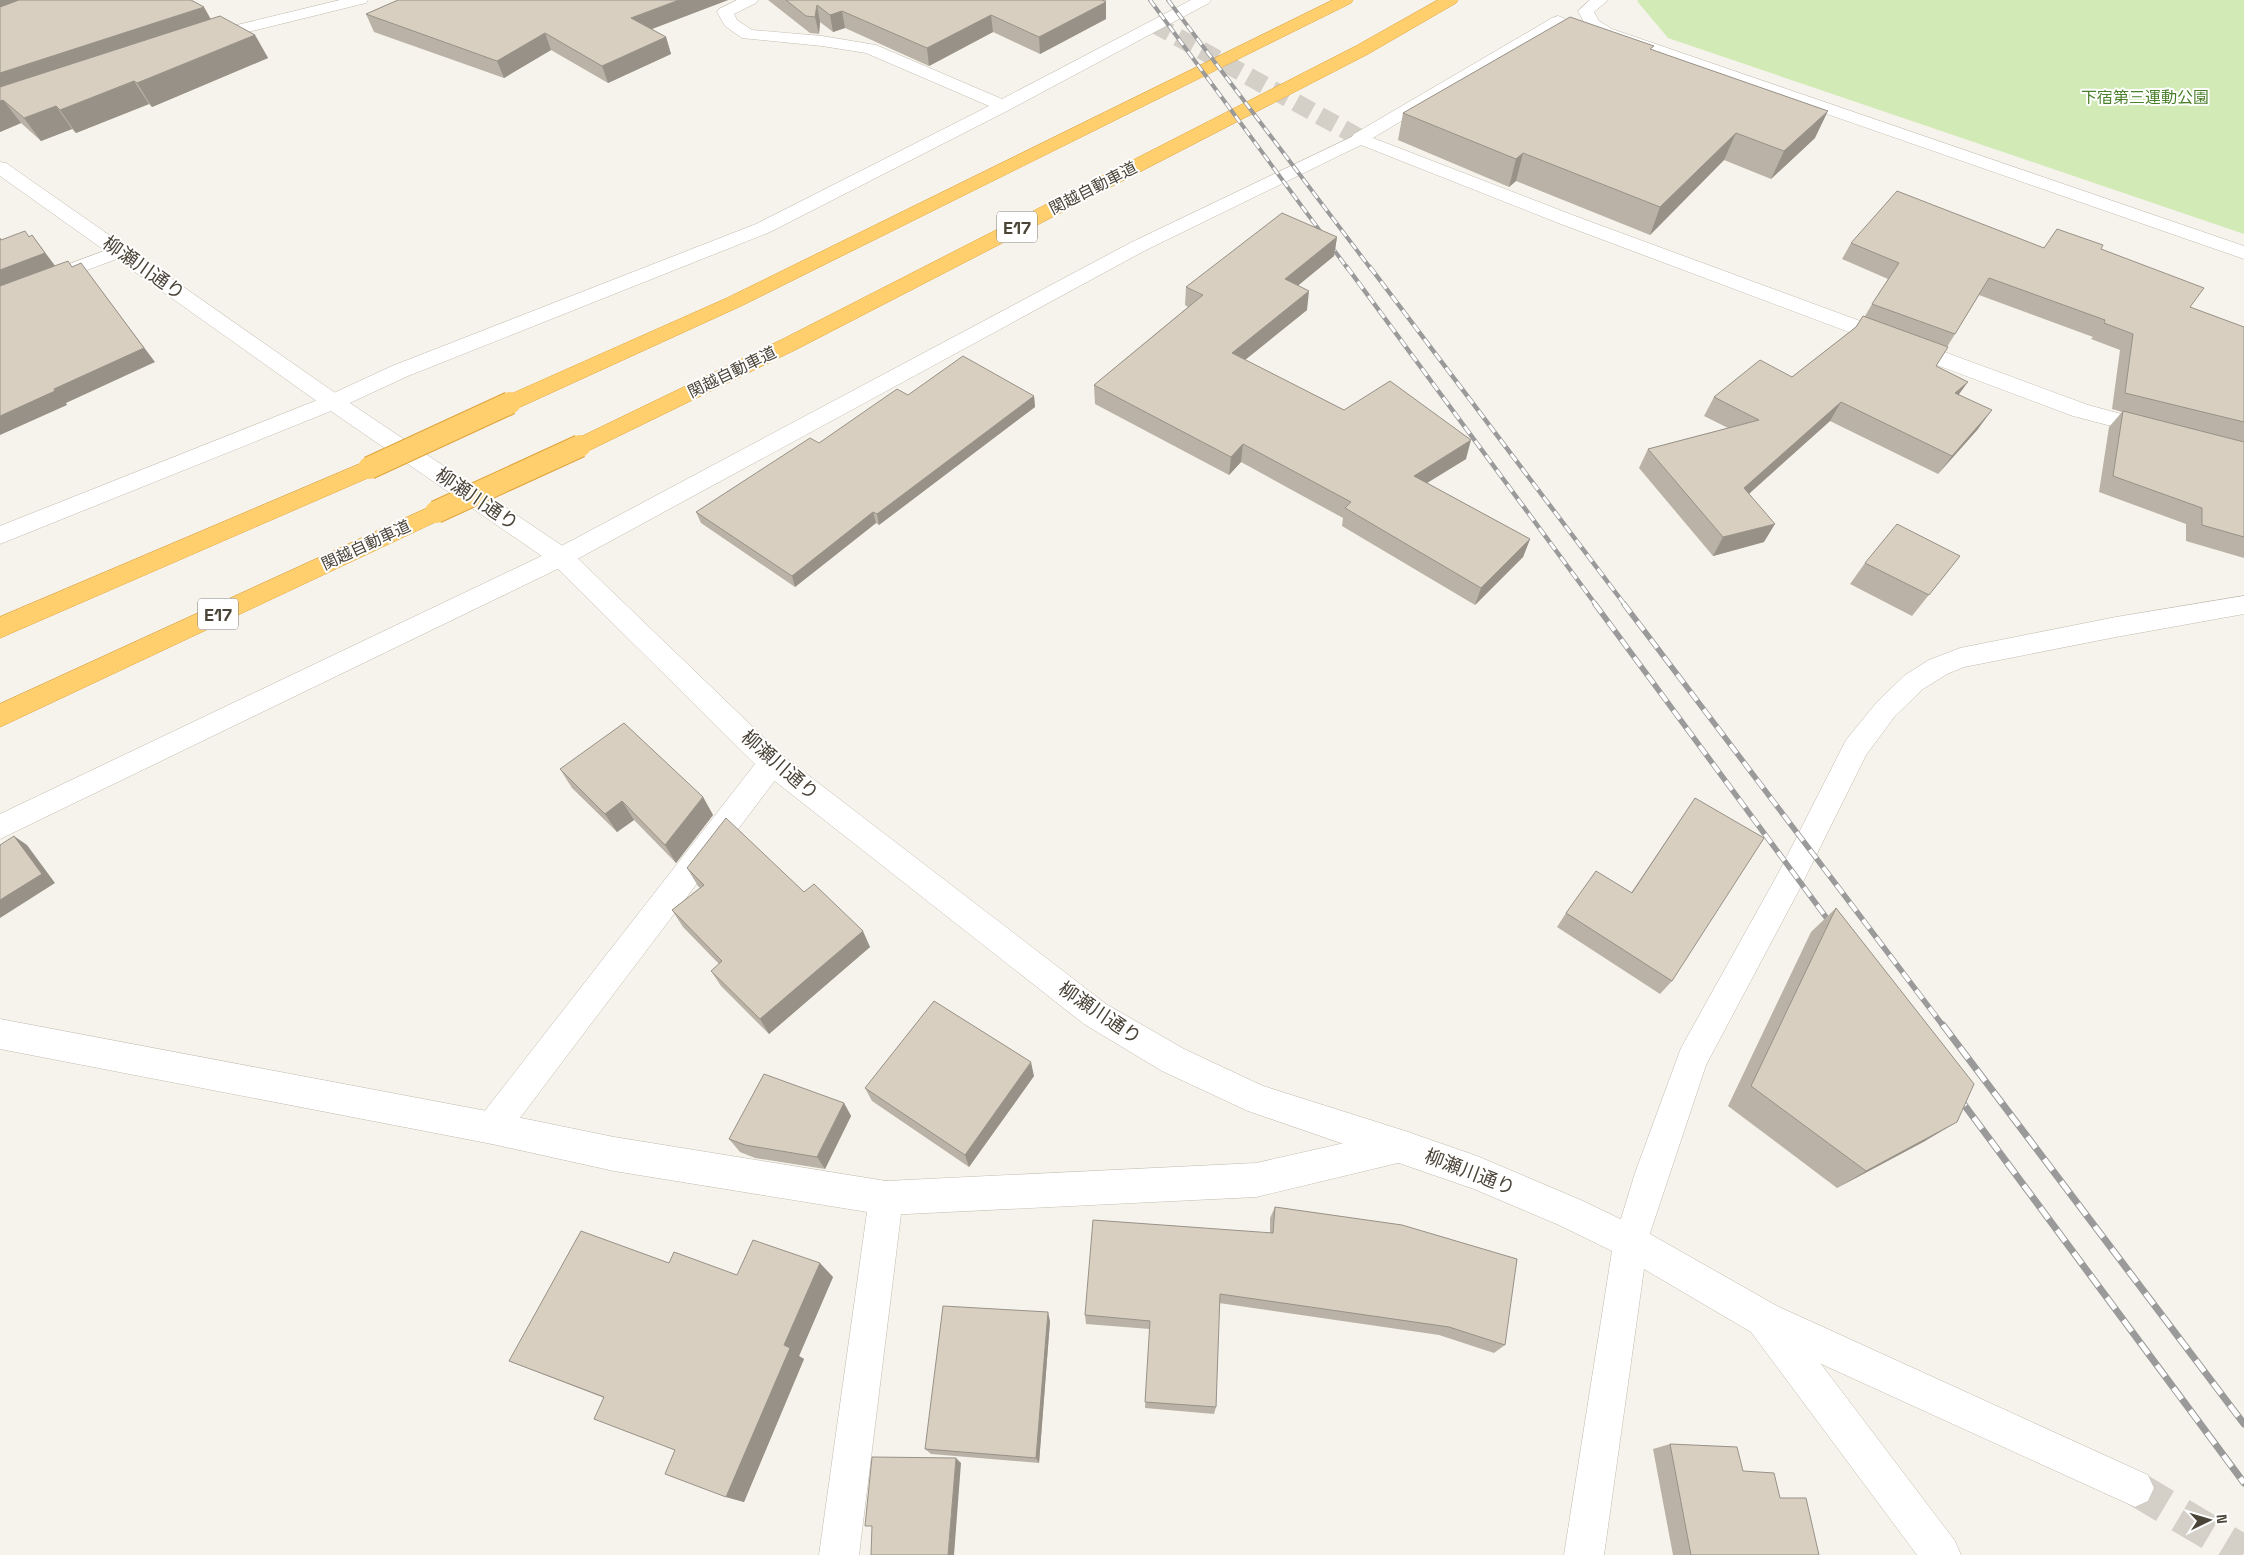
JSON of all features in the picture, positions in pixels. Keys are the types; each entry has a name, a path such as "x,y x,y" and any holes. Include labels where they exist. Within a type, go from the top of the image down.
{"highway":[{"path":"0,628 369,468 743,298 1346,0"},
{"name":"関越自動車道","path":"0,716 580,446 816,331 1362,50 1450,0"}],"street":[{"path":"196,44 243,28 360,0"},
{"path":"750,0 725,12 731,23 748,34 822,40 870,49 1003,106"},
{"path":"0,535 332,402 400,372 763,228 1003,106 1203,0"},
{"path":"1600,0 1586,11 1588,20 1606,32 2244,253"},
{"path":"0,827 561,557 1138,247 1360,138 1558,21"},
{"path":"1360,138 1568,220 2081,412 2168,433"},
{"name":"柳瀬川通り","path":"0,167 332,402 561,557 772,763 1095,1014 1173,1060 1259,1100 1402,1146 1477,1173 1571,1213 1632,1242 1764,1319 2135,1488"},
{"path":"0,297 120,251"},
{"path":"1584,1555 1593,1486 1632,1242 1652,1173 1692,1059 1789,881 1856,748 1886,710 1914,682 1938,667 1960,658 2116,627 2244,605"},
{"path":"492,1128 772,763"},
{"path":"0,1034 492,1128 614,1154 886,1198 1256,1180 1402,1146"},
{"path":"839,1555 886,1198"},
{"path":"1764,1319 1941,1555"}],"green space":[{"name":"下宿第三運動公園","path":"1638,0 2244,0 2244,234 1668,38"}],"building":[{"path":"19,0 191,0 204,7 0,73 0,7"},
{"path":"398,0 679,0 631,18 666,37 602,66 545,33 497,61 366,14"},
{"path":"786,0 1102,0 1106,2 1039,37 991,15 927,48 842,11 830,15 817,5 815,17 806,16"},
{"path":"220,16 255,35 137,83 134,81 60,110 56,106 24,118 3,100 0,101 0,87"},
{"path":"1570,17 1654,46 1650,49 1828,111 1784,151 1736,133 1660,207 1523,153 1516,159 1403,113"},
{"path":"1897,191 2044,248 2057,229 2103,245 2101,249 2204,288 2190,307 2244,327 2244,422 2125,393 2133,334 2104,323 2105,320 1989,278 1955,334 1872,304 1899,263 1851,243"},
{"path":"1282,213 1337,237 1285,279 1309,291 1232,353 1344,410 1390,381 1471,440 1414,476 1530,539 1481,588 1345,508 1351,502 1243,444 1231,457 1094,385 1203,295 1186,287"},
{"path":"25,231 29,237 32,235 45,253 0,270 0,238 1,240"},
{"path":"68,261 72,267 81,263 144,348 0,416 0,286"},
{"path":"1863,316 1948,347 1936,366 1968,382 1955,393 1992,410 1952,456 1841,402 1744,488 1775,524 1723,537 1648,449 1759,420 1714,397 1760,360 1792,377 1856,327"},
{"path":"963,356 1034,396 877,514 873,512 792,576 696,512 810,438 819,443 897,389 908,395"},
{"path":"2123,411 2244,442 2244,537 2202,525 2202,508 2113,476"},
{"path":"1897,524 1960,556 1929,595 1865,563"},
{"path":"624,723 703,797 665,845 622,801 605,814 560,769"},
{"path":"1695,798 1764,838 1672,981 1566,913 1596,871 1632,893"},
{"path":"726,818 804,892 814,884 863,931 760,1019 711,971 722,961 672,910 704,885 687,868"},
{"path":"14,836 42,874 0,900 0,845"},
{"path":"1836,908 1974,1084 1957,1122 1866,1171 1751,1086"},
{"path":"934,1001 1031,1062 965,1155 865,1088"},
{"path":"764,1074 844,1103 817,1157 745,1145 729,1139"},
{"path":"1275,1207 1402,1225 1517,1259 1505,1345 1449,1327 1220,1294 1216,1407 1145,1402 1150,1321 1085,1315 1093,1220 1273,1233"},
{"path":"581,1231 669,1263 674,1252 737,1275 753,1240 820,1263 784,1345 790,1348 726,1497 665,1474 675,1450 594,1419 604,1397 509,1361"},
{"path":"943,1306 1048,1312 1036,1458 925,1449"},
{"path":"1670,1444 1737,1447 1743,1471 1774,1473 1780,1498 1806,1498 1819,1555 1691,1555"},
{"path":"872,1457 956,1458 948,1555 871,1555 872,1526 865,1526"}],"tunnel":[{"path":"1154,24 1360,138"},
{"path":"2135,1488 2244,1553"}],"railway":[{"path":"1150,0 1348,269"},
{"path":"1168,0 1371,269"},
{"path":"1347,267 1596,605"},
{"path":"1370,267 1625,605"},
{"path":"1595,604 1834,928"},
{"path":"1624,604 1944,1027"},
{"path":"1943,1025 2244,1424"},
{"path":"1957,1095 2244,1483"}]}
